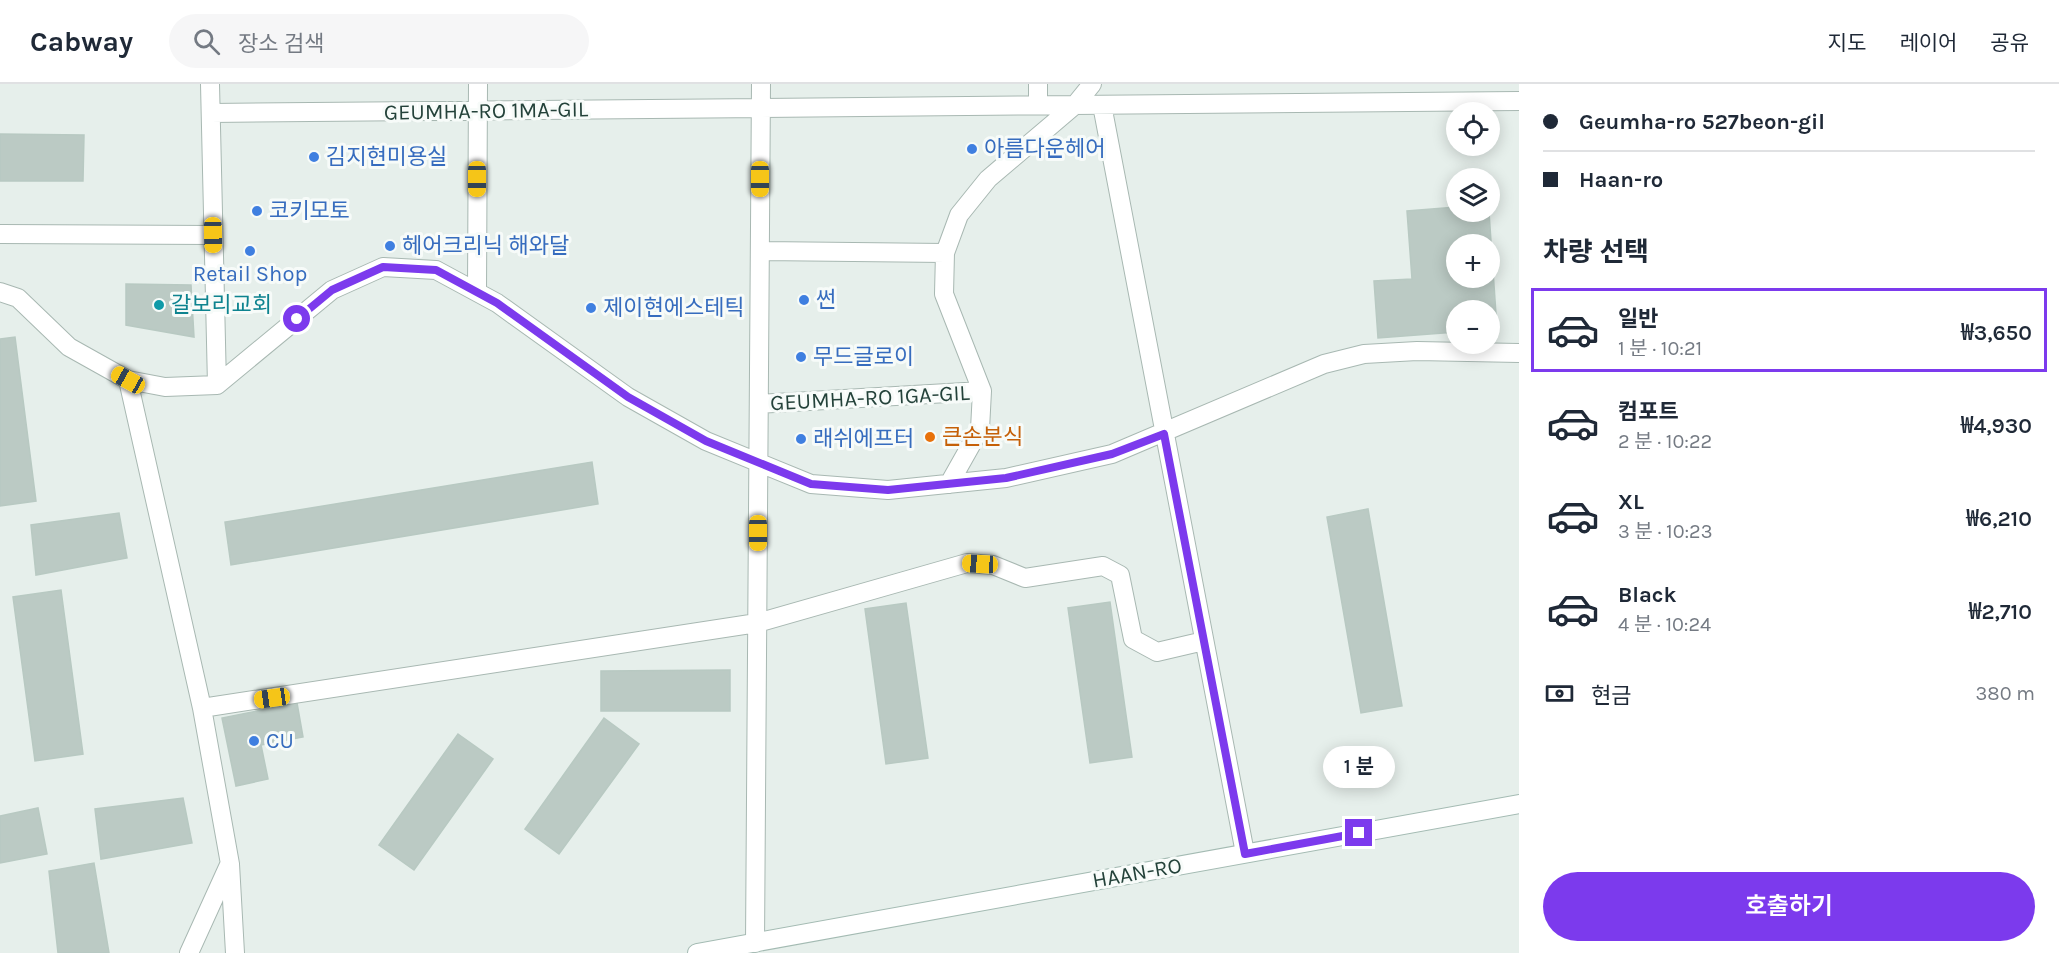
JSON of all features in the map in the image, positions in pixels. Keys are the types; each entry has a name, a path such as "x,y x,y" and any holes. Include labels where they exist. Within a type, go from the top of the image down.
{"street":[{"path":"210,84 217,385"},
{"path":"477,292 478,84"},
{"path":"755,943 761,84"},
{"path":"1038,84 1038,105"},
{"name":"GEUMHA-RO 1GA-GIL","path":"949,484 980,429 982,391 944,294 945,253 960,214 988,179 1075,105 1092,84"},
{"name":"GEUMHA-RO 1MA-GIL","path":"211,113 1519,101"},
{"path":"1102,105 1245,854"},
{"path":"0,234 213,235"},
{"path":"760,251 945,253"},
{"path":"0,292 18,298 69,347 128,380 165,387 217,385 332,290 383,267 436,270 497,303 628,397 706,441 758,465 811,484 888,490 1006,478 1112,454 1164,434 1324,364 1364,354 1417,351 1519,353"},
{"path":"128,380 202,708 230,864 235,953"},
{"name":"GEUMHA-RO 1GA-GIL","path":"759,404 982,391"},
{"path":"202,708 757,623 968,563 993,565 1025,578 1102,566 1120,575 1133,639 1157,652 1204,641"},
{"name":"HAAN-RO","path":"697,953 1519,804"},
{"path":"189,953 230,864"}],"building":[{"path":"0,134 84,135 83,181 0,181"},
{"path":"1446,208 1446,222 1490,222 1491,234 1446,234 1446,288 1494,288 1495,300 1446,300 1446,333 1378,338 1374,281 1412,279 1407,211"},
{"name":"갈보리교회","path":"126,284 191,285 194,337 126,325"},
{"path":"15,337 36,501 0,506 0,339"},
{"path":"592,462 598,504 231,565 225,522"},
{"path":"1368,509 1402,706 1361,713 1327,517"},
{"path":"119,513 127,558 36,575 31,525"},
{"path":"61,590 83,754 35,761 13,597"},
{"path":"1110,602 1132,757 1090,763 1068,608"},
{"path":"906,603 928,758 886,764 865,609"},
{"path":"730,670 730,711 601,711 601,671"},
{"name":"CU","path":"297,703 303,737 261,745 268,779 236,786 222,718"},
{"path":"604,718 639,744 559,854 525,829"},
{"path":"458,734 493,759 414,870 379,845"},
{"path":"183,798 192,843 101,859 95,809"},
{"path":"38,808 47,854 0,863 0,816"},
{"path":"94,863 109,953 58,953 49,871"}],"place":[{"name":"아름다운헤어","path":"972,149"},
{"name":"김지현미용실","path":"314,157"},
{"name":"코키모토","path":"257,211"},
{"name":"헤어크리닉 해와달","path":"390,246"},
{"name":"Retail Shop","path":"250,251"},
{"name":"썬","path":"804,300"},
{"name":"갈보리교회","path":"159,305"},
{"name":"제이현에스테틱","path":"591,308"},
{"name":"무드글로이","path":"801,357"},
{"name":"큰손분식","path":"930,437"},
{"name":"래쉬에프터","path":"801,439"},
{"name":"CU","path":"254,741"}],"route":[{"path":"297,319 332,290 383,267 436,270 497,303 628,397 706,441 758,465 811,484 888,490 1006,478 1112,454 1164,434 1245,854 1359,833"}]}
